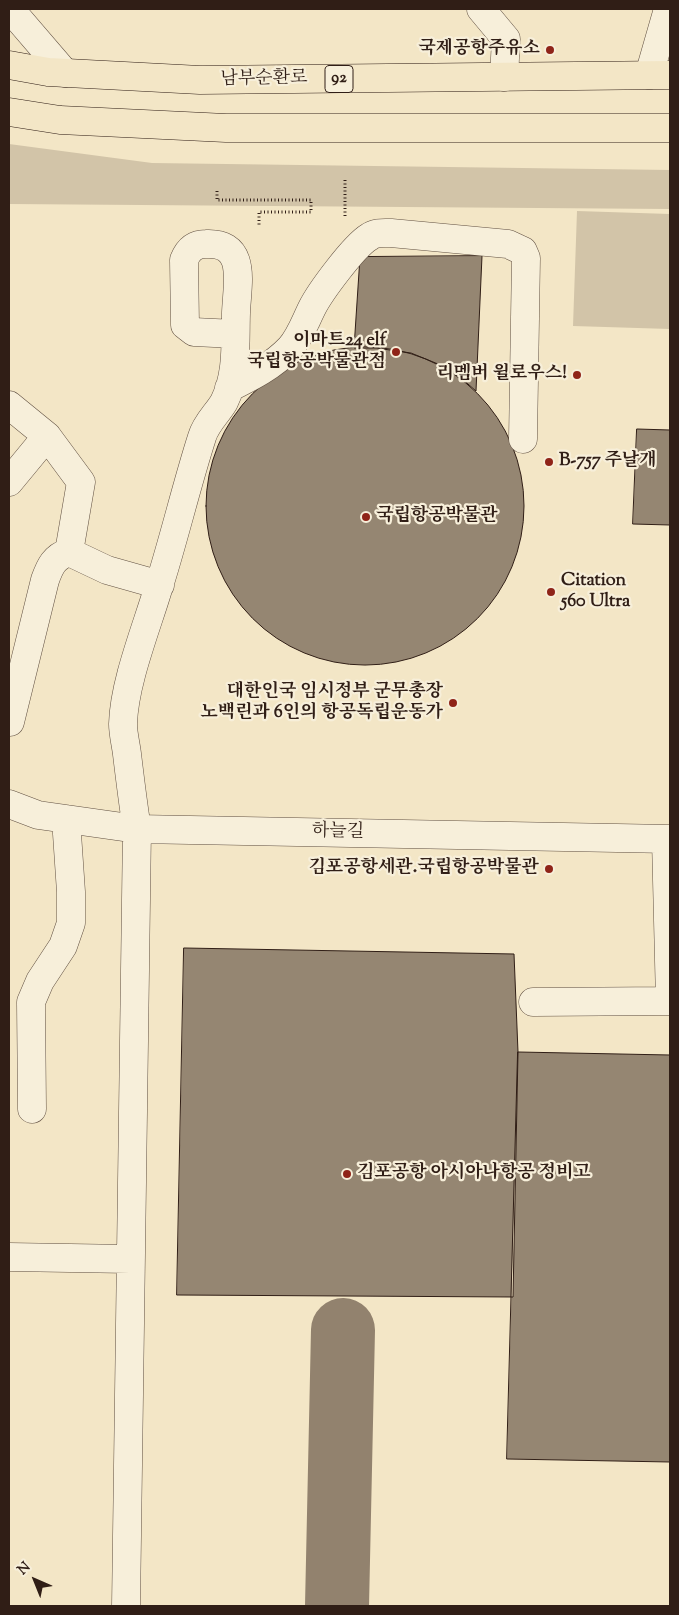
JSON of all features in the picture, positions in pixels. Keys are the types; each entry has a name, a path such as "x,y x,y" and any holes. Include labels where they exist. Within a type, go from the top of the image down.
{"main road":[{"name":"남부순환로","path":"9,65 66,73 200,80 659,75"},
{"path":"9,112 60,120 226,128 670,128"}],"street":[{"path":"10,9 66,73"},
{"path":"481,9 506,39 504,77"},
{"path":"659,75 668,9"},
{"path":"229,388 266,369 290,348 302,330 312,307 348,259 369,236 391,233 508,244 523,251 526,258 523,439"},
{"path":"126,1606 137,829 123,725 127,698 202,434 223,403 229,388 234,370 236,334"},
{"path":"9,405 47,436 80,482 69,552"},
{"path":"9,482 47,436"},
{"path":"10,722 45,580 54,561 61,555 69,552 107,570 160,585"},
{"name":"하늘길","path":"9,804 38,815 137,829 668,839"},
{"path":"9,818 38,815"},
{"path":"32,1109 31,1002 40,981 63,946 71,923 66,819"},
{"path":"533,1002 670,1001 668,839"},
{"path":"9,1257 130,1259"}],"path":[{"path":"345,216 346,179"},
{"path":"218,191 217,200 311,200 311,212 259,212 259,225"}],"shaded area":[{"path":"9,144 152,163 670,170 670,209 9,204"},
{"path":"577,211 670,214 670,329 573,326"}],"building":[{"path":"482,256 476,391 461,378 438,364 411,353 376,348 354,348 360,257"},
{"name":"국립항공박물관","path":"365,347 396,350 440,366 466,383 488,405 505,431 517,460 521,475 524,506 521,537 505,581 488,607 466,629 440,646 411,658 396,662 365,665 334,662 290,646 264,629 242,607 225,581 213,552 209,537 206,506 209,475 225,431 242,405 264,383 290,366 319,354 334,350"},
{"path":"637,429 670,430 670,525 633,524"},
{"name":"김포공항 아시아나항공 정비고","path":"184,948 514,954 518,1052 513,1297 177,1295"},
{"path":"518,1052 670,1055 670,1462 507,1459"}],"taxiway":[{"path":"337,1606 343,1330"}],"place":[{"name":"국제공항주유소","path":"550,50"},
{"name":"이마트24 elf 국립항공박물관점","path":"396,352"},
{"name":"리멤버 윌로우스!","path":"577,375"},
{"name":"B-757 주날개","path":"549,462"},
{"name":"국립항공박물관","path":"366,517"},
{"name":"Citation 560 Ultra","path":"551,592"},
{"name":"대한인국 임시정부 군무총장 노백린과 6인의 항공독립운동가","path":"453,703"},
{"name":"김포공항세관.국립항공박물관","path":"549,869"},
{"name":"김포공항 아시아나항공 정비고","path":"347,1174"}]}
